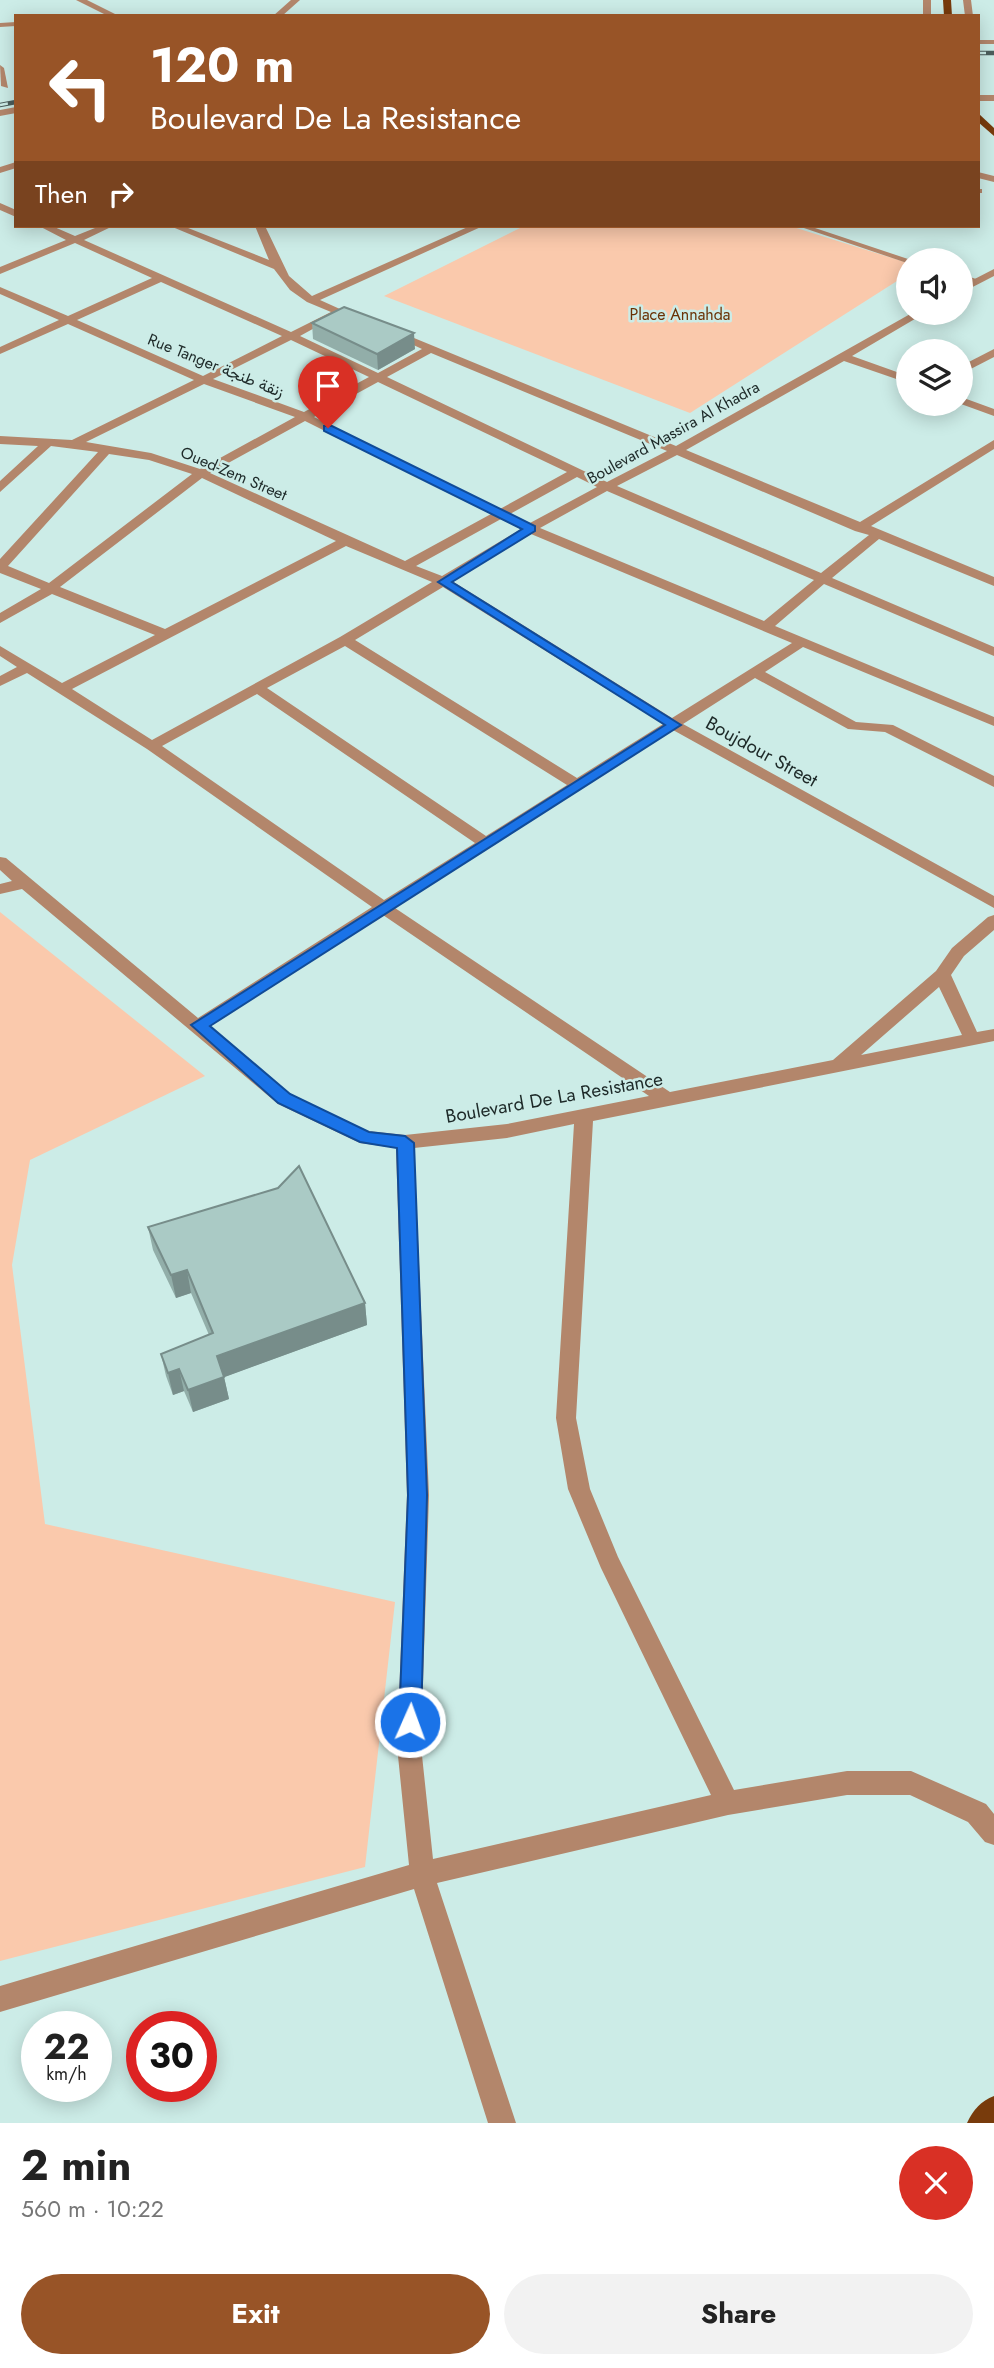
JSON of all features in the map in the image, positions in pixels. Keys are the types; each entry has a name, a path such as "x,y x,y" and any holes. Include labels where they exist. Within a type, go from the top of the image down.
{"main road":[{"path":"980,118 994,133"},
{"path":"981,2123 994,2109"}],"street":[{"path":"80,0 111,14"},
{"path":"279,14 296,0"},
{"path":"0,68 2,86"},
{"path":"987,98 994,108"},
{"path":"49,228 289,335 608,487 994,652"},
{"path":"0,271 103,228"},
{"path":"180,228 274,266"},
{"path":"261,228 274,266 297,292 311,300 994,582"},
{"path":"311,300 473,228"},
{"path":"973,284 994,272"},
{"path":"0,351 160,278"},
{"name":"Rue Tanger زنقة طنجة","path":"3,294 201,379 303,416 531,529 994,722"},
{"path":"75,444 339,312"},
{"name":"Boulevard Massira Al Khadra","path":"152,746 345,640 531,529 676,451 898,325"},
{"path":"0,619 50,589 201,474 432,348"},
{"path":"973,364 994,352"},
{"path":"842,356 896,376"},
{"path":"973,405 994,413"},
{"name":"Oued-Zem Street","path":"0,440 75,444 151,457 201,474 346,541 444,582"},
{"path":"0,488 48,443"},
{"path":"859,528 994,444"},
{"path":"108,449 0,568 167,635"},
{"path":"406,566 504,515 578,472"},
{"path":"765,626 876,535"},
{"path":"63,688 346,541"},
{"name":"Boujdour Street","path":"444,582 674,725 994,903"},
{"path":"345,640 578,785"},
{"path":"199,1025 802,642"},
{"path":"0,650 152,746 384,908 665,1098"},
{"path":"0,682 28,667"},
{"path":"757,673 853,726 888,728 994,782"},
{"path":"256,687 487,844"},
{"name":"Boulevard De La Resistance","path":"0,862 199,1025 284,1099 366,1138 405,1143 507,1131 994,1035"},
{"path":"0,889 24,883"},
{"path":"838,1065 942,975 958,952 994,921"},
{"path":"942,975 972,1039"},
{"path":"584,1115 566,1418 579,1489 609,1561 728,1803"},
{"path":"405,1143 418,1495 409,1746 422,1874 502,2123"},
{"path":"0,1999 422,1874 728,1803 847,1783 911,1783 977,1813 994,1833"}],"lane":[{"path":"808,228 896,256"}],"green space":[{"name":"Place Annahda","path":"520,228 796,228 896,259 896,282 690,413 384,296"},
{"path":"0,912 205,1076 30,1160 12,1265 45,1524 395,1602 365,1867 0,1961"}],"building":[{"path":"344,307 414,333 377,354 312,323"},
{"path":"299,1166 365,1303 217,1356 224,1377 188,1390 179,1369 168,1373 161,1354 213,1333 187,1270 171,1275 148,1227 278,1188"}],"railway":[{"path":"980,53 994,53"},
{"path":"0,105 14,102"}],"route":[{"path":"328,428 531,529 444,582 674,725 199,1025 284,1099 366,1138 405,1143 418,1495 410,1722"}]}
